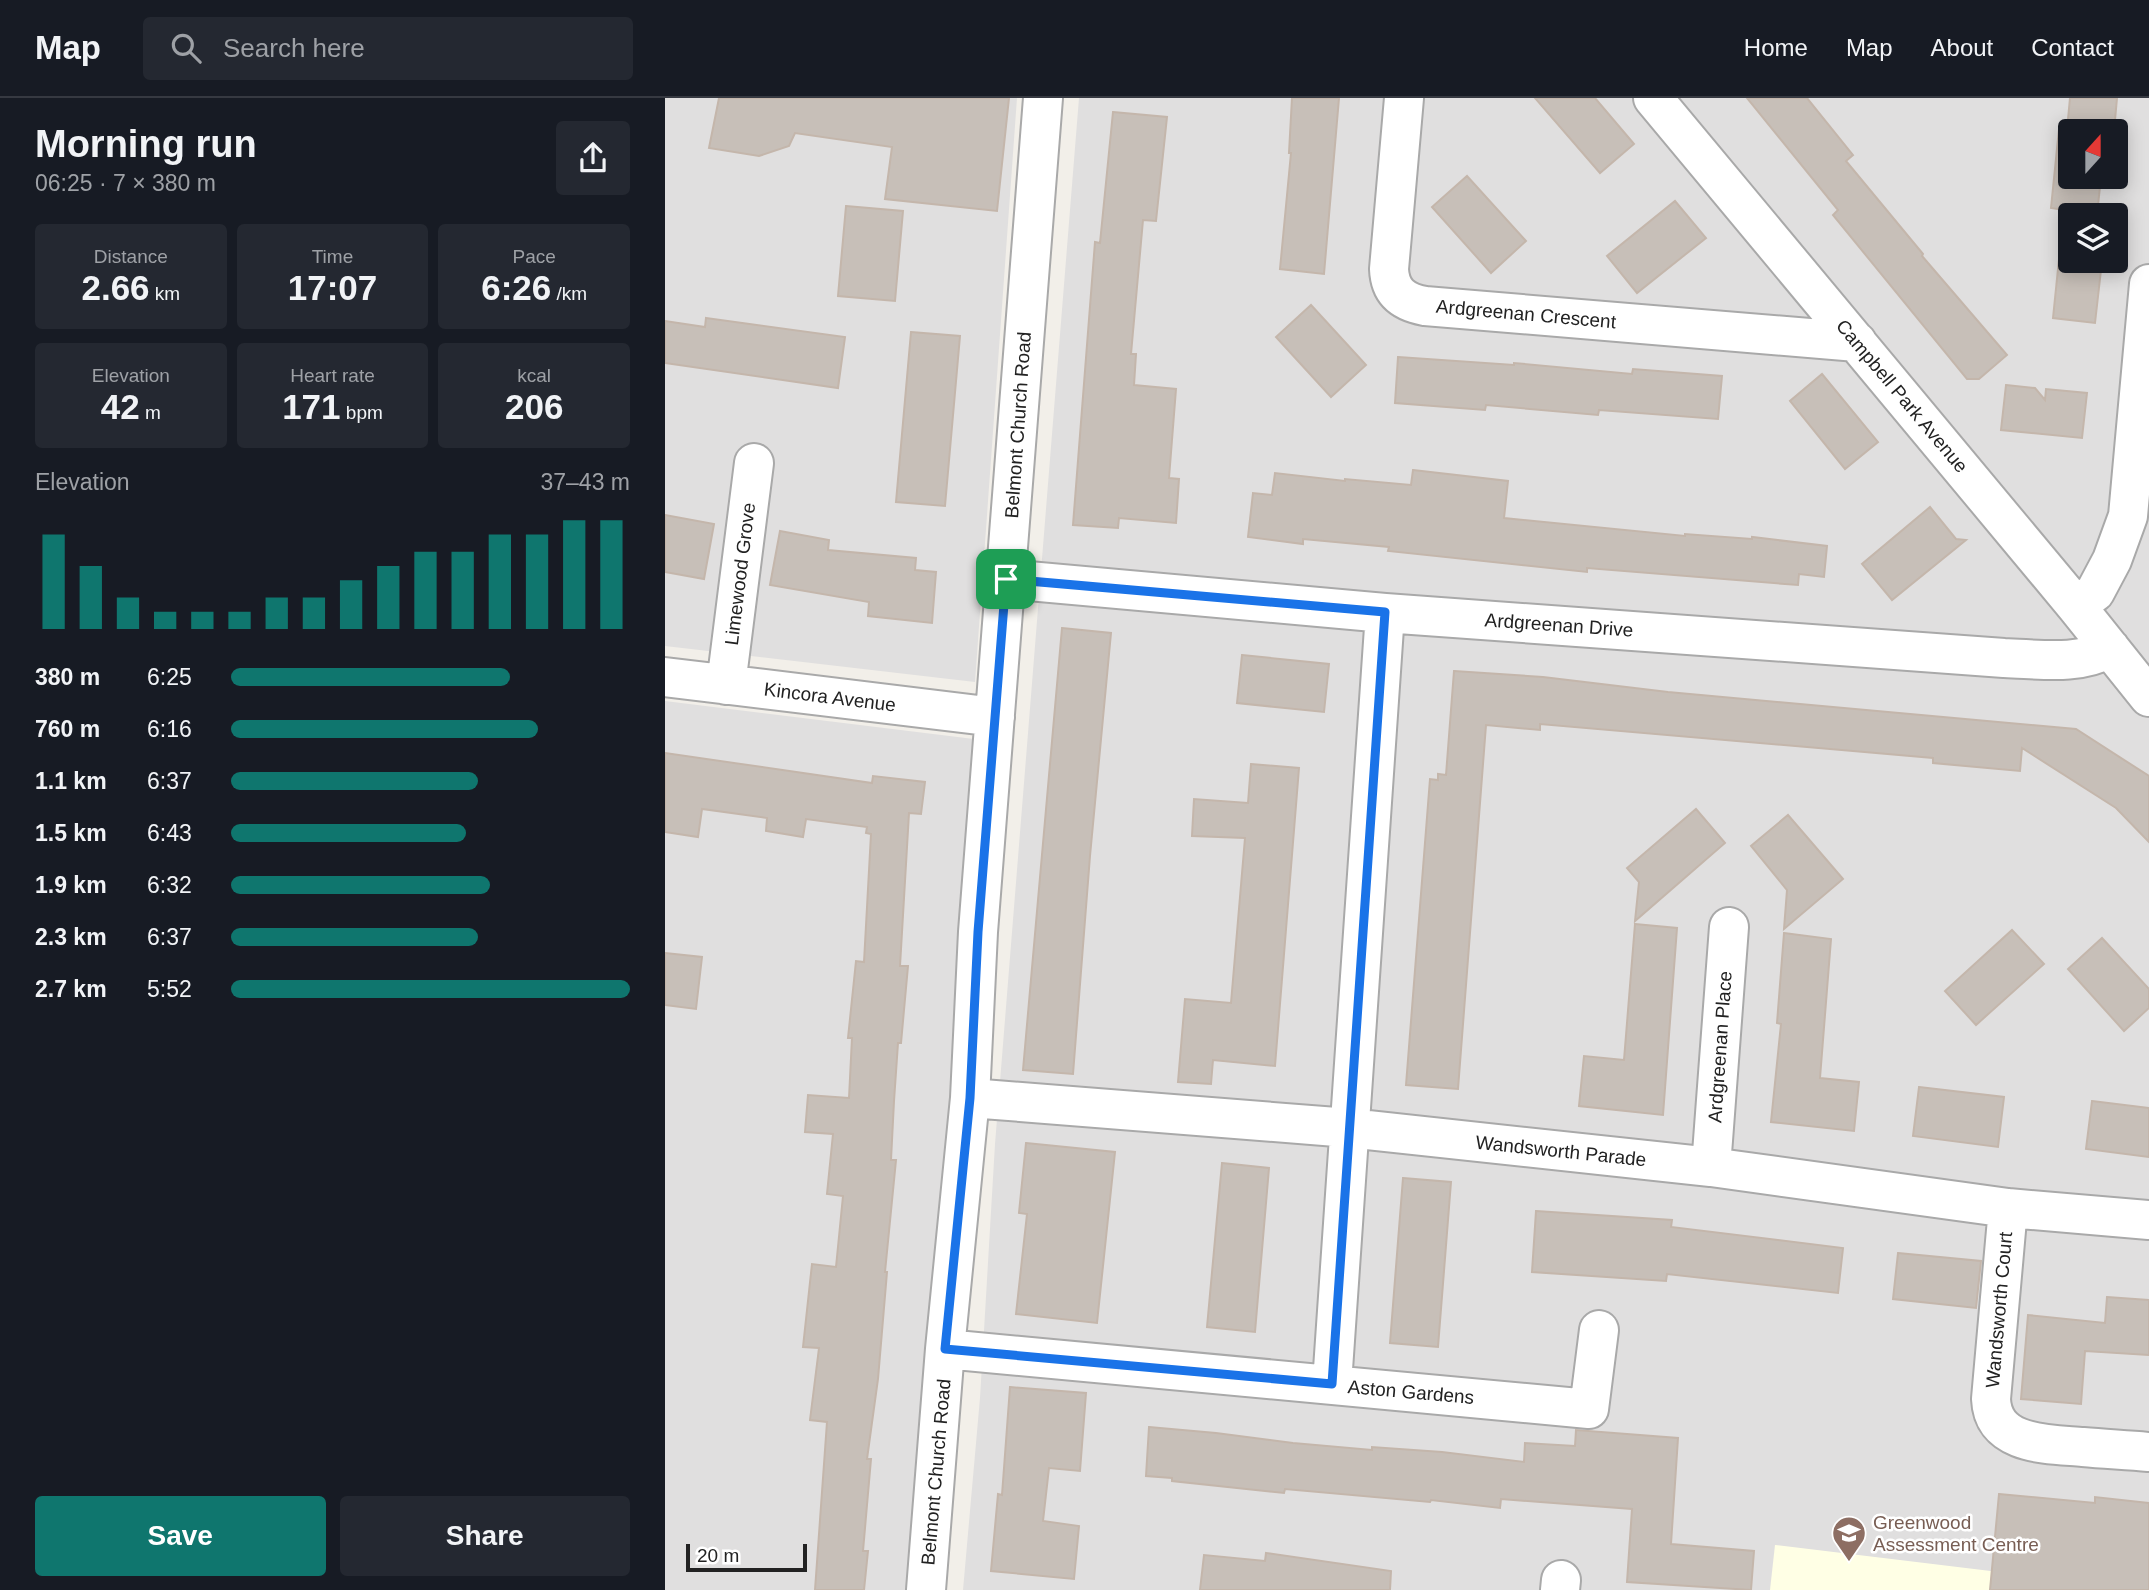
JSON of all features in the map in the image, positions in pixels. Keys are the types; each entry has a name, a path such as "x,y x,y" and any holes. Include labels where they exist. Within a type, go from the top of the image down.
{"street":[{"name":"Belmont Church Road","path":"926,1590 945,1349 970,1098 978,932 1043,98"},
{"name":"Ardgreenan Crescent","path":"1403,98 1389,269 1391,287 1404,299 1425,306 1857,342"},
{"name":"Campbell Park Avenue","path":"1653,98 2077,606 2149,697"},
{"path":"2077,606 2095,592 2112,560 2128,516 2149,284"},
{"name":"Limewood Grove","path":"726,685 754,463"},
{"name":"Ardgreenan Drive","path":"1006,579 1385,612 2004,658 2073,660 2095,657 2110,648"},
{"path":"1332,1384 1385,612"},
{"name":"Kincora Avenue","path":"665,677 995,717"},
{"name":"Ardgreenan Place","path":"1711,1167 1729,927"},
{"name":"Wandsworth Parade","path":"970,1098 1349,1128 1711,1167 2008,1208 2149,1220"},
{"name":"Wandsworth Court","path":"2008,1208 1991,1399 2001,1426 2019,1438 2036,1444 2149,1452"},
{"name":"Aston Gardens","path":"945,1349 1590,1409 1599,1330"}],"shaded area":[{"path":"665,98 1017,98 975,682 665,646"},
{"path":"1079,98 2149,98 2149,1590 963,1590 980,1398 995,1144"},
{"path":"665,701 982,740 916,1590 665,1590"},
{"name":"Greenwood Assessment Centre","path":"1775,1545 2073,1581 2070,1590 1770,1590"}],"building":[{"path":"719,98 1009,98 997,211 885,199 892,147 795,133 789,146 759,156 709,148"},
{"path":"1292,98 1339,98 1324,274 1280,269 1291,153"},
{"path":"1535,98 1595,98 1634,144 1600,173"},
{"path":"1747,98 1807,98 1853,155 1846,161 1922,256 2007,355 1979,379 1967,379 1833,215 1838,210"},
{"path":"2070,98 2117,98 2115,119 2068,119"},
{"path":"1113,112 1167,117 1156,221 1143,220 1131,354 1136,354 1134,385 1176,389 1169,478 1179,479 1176,523 1119,518 1118,528 1073,525 1095,242 1100,243"},
{"path":"2058,139 2058,189 2100,189 2098,203 2058,203 2058,209 2051,208"},
{"path":"1467,176 1526,241 1491,273 1432,207"},
{"path":"1675,201 1706,238 1637,293 1607,256"},
{"path":"846,206 903,211 895,301 838,296"},
{"path":"2058,269 2058,273 2101,273 2095,323 2053,318"},
{"path":"1311,305 1366,365 1331,397 1276,337"},
{"path":"706,318 845,337 838,388 665,363 665,321 705,327"},
{"path":"911,332 960,336 945,506 896,502"},
{"path":"1398,357 1514,363 1632,374 1633,369 1722,376 1718,419 1599,410 1598,415 1486,405 1485,410 1395,403"},
{"path":"1822,374 1878,442 1845,469 1790,401"},
{"path":"2006,385 2035,388 2045,400 2046,389 2087,393 2082,438 2001,430"},
{"path":"1413,470 1508,481 1504,518 1685,536 1752,537 1827,546 1824,577 1799,574 1798,585 1587,568 1587,572 1388,551 1389,547 1303,539 1303,544 1248,537 1253,493 1272,495 1275,473 1411,485"},
{"path":"1930,507 1956,539 1966,540 1892,600 1862,564"},
{"path":"665,515 714,524 704,579 665,572"},
{"path":"780,531 829,540 828,550 916,558 915,570 936,572 932,623 868,616 869,602 770,585"},
{"path":"1062,628 1111,633 1073,1074 1023,1070"},
{"path":"1242,655 1329,664 1324,712 1237,703"},
{"path":"1454,671 1543,677 1668,692 2076,729 2149,776 2149,842 2116,808 2022,748 2020,771 1933,763 1933,758 1540,724 1540,730 1486,725 1458,1089 1406,1085 1430,779 1438,780 1438,774 1446,775"},
{"path":"665,753 872,783 873,776 925,782 921,814 909,813 900,966 908,966 894,1101 891,1160 896,1160 887,1272 878,1379 867,1459 871,1459 863,1551 868,1551 864,1590 815,1590 827,1422 810,1420 819,1348 803,1347 812,1264 836,1267 843,1196 827,1194 833,1134 805,1132 808,1095 849,1098 852,1038 848,1038 856,961 864,962 871,834 866,833 867,827 806,819 803,837 766,831 767,818 702,809 698,837 665,832"},
{"path":"1251,764 1299,768 1275,1066 1213,1060 1211,1084 1178,1082 1185,999 1231,1003 1245,838 1192,836 1194,799 1248,803"},
{"path":"1696,809 1725,843 1635,921 1639,882 1627,868"},
{"path":"1788,815 1843,879 1784,929 1787,890 1751,846"},
{"path":"1635,924 1677,928 1663,1115 1579,1106 1584,1056 1624,1060"},
{"path":"2012,930 2044,964 1976,1025 1945,991"},
{"path":"1784,933 1831,939 1820,1078 1859,1082 1854,1131 1771,1122 1781,1024 1777,1023"},
{"path":"2102,938 2149,989 2149,1008 2124,1031 2068,969"},
{"path":"665,953 702,957 696,1009 665,1005"},
{"path":"1919,1087 2004,1097 1998,1147 1913,1136"},
{"path":"2092,1101 2149,1108 2149,1157 2086,1149"},
{"path":"1026,1143 1115,1152 1097,1323 1016,1314 1027,1214 1019,1213"},
{"path":"1222,1163 1269,1168 1255,1332 1207,1327"},
{"path":"1403,1178 1451,1182 1438,1347 1390,1343"},
{"path":"1536,1211 1672,1220 1671,1227 1843,1248 1838,1293 1667,1274 1666,1281 1532,1272"},
{"path":"1898,1253 1981,1261 1976,1308 1893,1299"},
{"path":"2107,1297 2149,1300 2149,1355 2085,1351 2081,1404 2021,1399 2028,1315 2105,1323"},
{"path":"1010,1387 1086,1393 1080,1471 1049,1468 1043,1521 1079,1526 1074,1579 991,1571 998,1494 1002,1495"},
{"path":"1149,1427 1293,1443 1372,1450 1372,1447 1442,1452 1524,1462 1525,1443 1575,1446 1576,1430 1678,1438 1671,1544 1754,1551 1751,1590 1627,1582 1632,1509 1501,1499 1500,1508 1285,1489 1284,1493 1146,1476"},
{"path":"1999,1494 2095,1503 2095,1497 2149,1503 2149,1590 1990,1590"},
{"path":"1266,1553 1391,1571 1390,1590 1200,1590 1204,1555 1265,1561"}],"place":[{"name":"Greenwood Assessment Centre","path":"1849,1563"}],"route":[{"path":"1006,579 1385,612 1332,1384 945,1349 970,1098 978,932 1006,579"}]}
